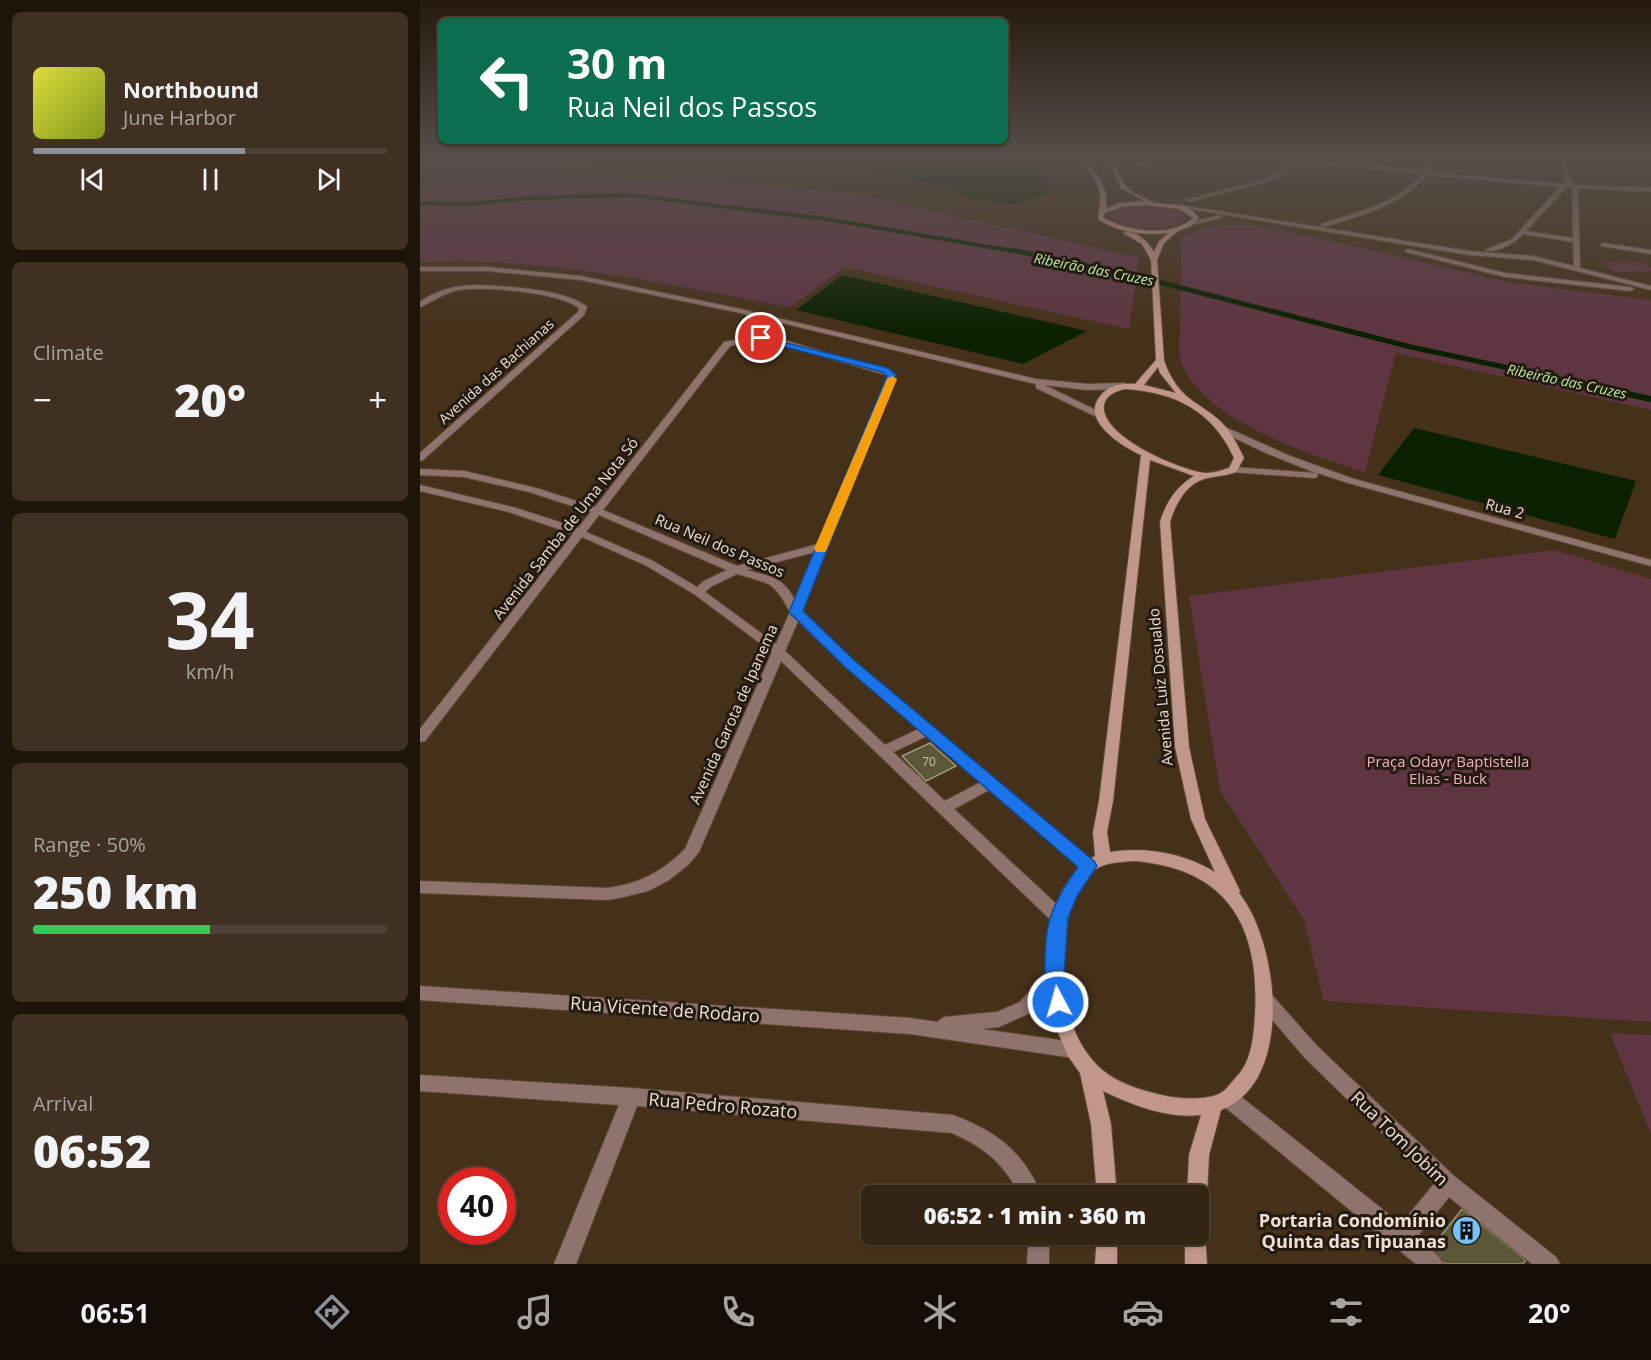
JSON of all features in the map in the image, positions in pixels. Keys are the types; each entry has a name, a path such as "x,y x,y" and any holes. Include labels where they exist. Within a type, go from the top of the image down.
{"street":[{"path":"1101,216 1100,218 1113,227 1140,238 1148,245 1154,264 1160,360 1164,373 1187,401"},
{"path":"1194,216 1195,222"},
{"path":"1238,216 1349,236 1469,253 1533,258 1651,290"},
{"path":"1323,225 1347,216"},
{"path":"1454,262 1469,253 1506,244 1536,216"},
{"path":"1564,283 1573,277 1577,270 1575,216"},
{"path":"1154,264 1164,238 1195,222 1215,218 1245,217"},
{"path":"1113,227 1161,231 1186,227"},
{"path":"1521,232 1575,240"},
{"path":"1349,236 1505,275 1564,283 1651,290"},
{"path":"1603,245 1651,252"},
{"path":"420,269 486,269 581,278 736,310 1058,385 1138,386 1187,401 1203,410 1232,439 1239,458 1233,470 1221,474 1202,476 1170,466 1107,429 1098,415 1010,375"},
{"name":"Avenida das Bachianas","path":"420,304 439,294 459,288 487,286 567,298 580,303 583,307 581,313 420,458"},
{"name":"Avenida Samba de Uma Nota Só","path":"420,738 727,344 737,341 771,339 890,373"},
{"path":"1138,386 1160,360"},
{"name":"Avenida Garota de Ipanema","path":"420,887 607,894 632,890 656,881 676,868 691,852 777,650 796,612 892,379 890,373"},
{"path":"1098,415 1098,408 1106,394 1113,388 1125,386"},
{"name":"Rua 2","path":"1225,430 1303,466 1351,482 1651,563"},
{"name":"Avenida Luiz Dosualdo","path":"1096,863 1106,801 1146,453"},
{"name":"Rua 2","path":"1233,470 1314,475 1351,482"},
{"name":"Rua Neil dos Passos","path":"420,472 464,474 532,490 598,511 737,570 777,583 784,590 796,612 850,664 990,783 1096,863"},
{"name":"Avenida Luiz Dosualdo","path":"1202,476 1188,483 1177,495 1169,508 1165,522 1182,747 1198,819 1251,931 1261,964 1264,999 1262,1035 1251,1072 1221,1100"},
{"path":"420,488 512,510 581,533 649,563 698,592 777,650 1059,918"},
{"path":"698,592 706,582 737,570 821,547"},
{"path":"883,751 928,730"},
{"path":"944,808 990,783"},
{"path":"1221,1100 1196,1108 1156,1102 1119,1091 1089,1070 1074,1050 1063,1025 1054,975 1059,918 1070,893 1096,863 1135,855 1184,863 1213,879 1236,900"},
{"name":"Rua Vicente de Rodaro","path":"910,1026 957,1025 999,1019 1026,1007 1054,975"},
{"name":"Rua Vicente de Rodaro","path":"420,993 910,1026 1074,1050"},
{"name":"Rua Tom Jobim","path":"1264,999 1311,1052 1447,1183 1549,1264"},
{"path":"1089,1070 1101,1124 1106,1185"},
{"name":"Rua Pedro Rozato","path":"420,1083 631,1097 953,1124 987,1138 1015,1163 1026,1185"},
{"path":"565,1264 631,1097"},
{"path":"1198,1185 1199,1155 1221,1100"},
{"path":"1221,1100 1404,1238 1432,1264"},
{"path":"1404,1238 1447,1183"},
{"path":"1038,1264 1039,1245"},
{"path":"1106,1264 1107,1245"},
{"path":"1195,1245 1196,1264"}],"green space":[{"path":"420,216 954,216 1139,258 1129,329 845,267 790,307 560,268 514,263 420,262"},
{"path":"1109,216 1186,216 1187,219 1171,226 1148,228 1125,225"},
{"path":"1251,225 1359,247 1507,282 1651,300 1651,410 1396,353 1365,472 1317,456 1261,433 1211,402 1193,383 1181,362 1179,350 1181,238 1209,226"},
{"path":"1643,262 1651,268 1651,271 1614,272 1602,263"},
{"name":"Praça Odayr Baptistella Elias - Buck","path":"1554,550 1651,579 1651,1022 1324,1001 1304,920 1220,791 1189,596"},
{"path":"1610,1033 1651,1035 1651,1134"}],"shaded area":[{"path":"842,275 1087,331 1023,364 796,310"},
{"path":"1414,428 1636,481 1615,539 1378,475"}],"building":[{"path":"930,743 956,766 926,781 902,756"},
{"name":"Portaria Condomínio Quinta das Tipuanas","path":"1462,1209 1526,1260 1523,1264 1445,1264 1429,1251"}],"waterway":[{"name":"Ribeirão das Cruzes","path":"801,216 1019,252"},
{"name":"Ribeirão das Cruzes","path":"1012,250 1143,278 1411,347 1523,371"},
{"name":"Ribeirão das Cruzes","path":"1516,370 1651,399"}],"slow traffic":[{"path":"821,549 892,379"}],"place":[{"name":"Portaria Condomínio Quinta das Tipuanas","path":"1467,1230"}],"route":[{"path":"761,338 885,370 892,375 796,612 850,664 1088,866 1070,893 1059,918 1054,975 1058,1002"}]}
